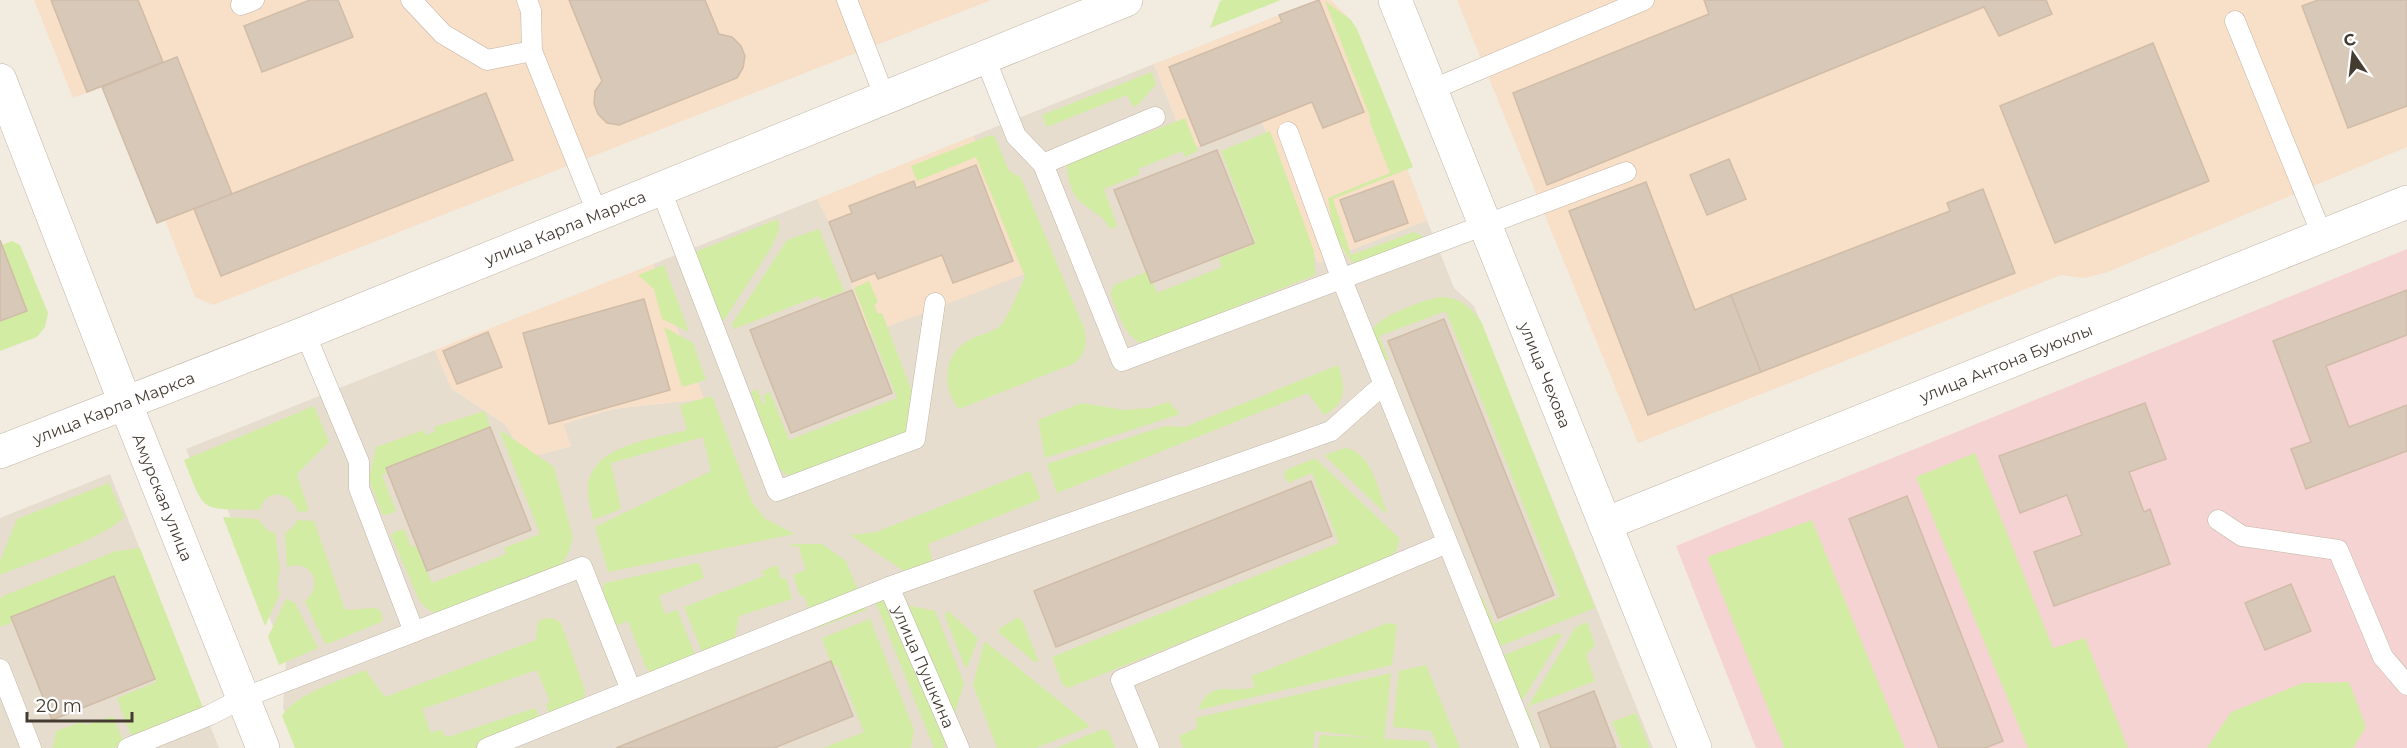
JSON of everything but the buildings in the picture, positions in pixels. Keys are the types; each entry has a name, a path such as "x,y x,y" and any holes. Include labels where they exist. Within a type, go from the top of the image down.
{"street":[{"name":"улица Карла Маркса","path":"0,452 126,405 1126,0"},
{"name":"улица Чехова","path":"1395,0 1695,748"},
{"name":"Амурская улица","path":"0,80 126,405 263,748"},
{"name":"улица Антона Буюклы","path":"1605,524 2407,202"}],"lane":[{"path":"411,0 442,34 487,60 532,51"},
{"path":"527,0 531,11 532,51 598,215"},
{"path":"847,0 885,98"},
{"path":"1431,90 1644,0"},
{"path":"2235,21 2322,235"},
{"path":"985,57 1016,136 1043,165 1122,361 1626,172"},
{"path":"1043,165 1155,117"},
{"path":"1288,132 1342,280 1530,748"},
{"path":"661,190 777,491 915,439 935,303"},
{"path":"305,333 359,462 359,488 414,632"},
{"path":"487,748 889,587 1331,431 1384,384"},
{"path":"2217,520 2242,536 2338,550 2383,657 2407,685"},
{"path":"1149,748 1121,680 1447,543"},
{"path":"128,748 243,698 582,567 631,690"},
{"name":"улица Пушкина","path":"889,587 959,748"},
{"path":"0,669 31,748"}],"shaded area":[{"path":"34,0 991,0 213,305 195,297 165,220 157,223 103,87 73,98"},
{"path":"1317,0 1331,0 1349,18 1427,220 1318,263 1262,122 1188,150 1154,64"},
{"path":"1457,0 2407,0 2407,147 2105,273 2084,278 2061,275 1638,443"},
{"path":"1154,64 1188,150 1262,122 1318,263 1427,220 1454,288 1474,306 1653,748 299,748 283,708 286,660 223,498 203,492 186,449 435,350 451,388 506,425 525,459 571,446 563,424 613,409 703,399 653,264 817,199 829,222 852,282 852,290 1027,272 973,136"},
{"path":"973,136 1027,273 869,334 829,222 817,199"},
{"path":"2407,249 2407,748 1756,748 1676,546"},
{"path":"653,264 704,399 613,409 563,424 571,446 525,459 506,425 451,388 435,350"},
{"path":"110,474 219,748 0,748 0,518"}],"green space":[{"path":"1281,0 1210,28 1220,1"},
{"path":"1325,1 1351,20 1357,29 1413,167 1333,199 1351,255 1414,232 1428,239 1355,264 1339,242 1328,198 1390,173"},
{"path":"1152,72 1156,84 1139,104 1133,107 1127,95 1047,127 1042,115"},
{"path":"1185,118 1198,151 1185,157 1182,151 1138,169 1140,174 1104,189 1117,226 1109,229 1104,220 1075,195 1066,165"},
{"path":"1270,131 1314,251 1315,275 1143,344 1136,341 1122,323 1110,294 1114,285 1148,271 1157,293 1222,267 1219,258 1250,246 1255,240 1221,151"},
{"path":"991,135 995,137 1009,171 1021,178 1084,328 1086,343 1081,357 1073,364 959,409 949,391 947,381 954,354 969,340 999,327 1025,277 976,157 917,181 911,166"},
{"path":"778,219 779,230 771,248 718,329 690,254"},
{"path":"819,229 844,291 822,300 818,296 734,329 732,324 787,240"},
{"path":"12,241 20,245 48,313 45,327 37,337 0,351 0,321 27,310 2,245"},
{"path":"664,265 689,332 662,319 654,289 638,275"},
{"path":"869,281 878,302 874,305 878,314 882,313 919,410 919,427 796,475 787,475 778,467 751,392 757,389 763,404 766,403 763,395 770,392 789,440 897,398 854,288"},
{"path":"1442,297 1455,299 1464,304 1481,321 1595,608 1493,649 1470,601 1482,596 1494,624 1560,597 1446,311 1379,336 1388,359 1379,363 1368,342 1374,327 1382,320 1398,311"},
{"path":"664,327 693,343 706,380 682,387"},
{"path":"1338,365 1343,394 1337,406 1324,415 1308,393 1057,493 1047,464 1165,426 1185,427"},
{"path":"712,396 752,502 764,518 795,534 608,572 595,527 711,471 703,437 611,463 621,509 593,520 588,492 591,474 600,462 626,446 687,430 680,405"},
{"path":"1169,402 1180,414 1045,458 1038,420 1082,403 1124,410 1149,408"},
{"path":"314,406 329,442 297,474 309,511 298,512 290,500 279,494 267,498 260,510 215,508 202,500 184,460"},
{"path":"485,411 491,432 382,475 396,511 387,515 382,514 369,479 376,447 424,430 426,435 435,432 434,427"},
{"path":"502,431 554,467 573,538 568,553 560,567 441,613 430,611 420,602 391,536 394,532 404,529 411,547 416,545 432,583 506,554 504,548 540,534 500,432"},
{"path":"1346,448 1355,451 1368,465 1387,513 1325,456"},
{"path":"1975,453 2053,648 2085,638 2128,748 2028,748 1916,477"},
{"path":"1313,459 1317,460 1400,539 1396,551 1386,561 1068,688 1062,684 1052,657 1339,543 1312,473 1288,483 1284,475 1286,470"},
{"path":"1030,471 1041,499 928,544 934,565 910,575 850,535 876,532"},
{"path":"109,483 124,517 101,533 84,541 0,575 0,561 17,519"},
{"path":"223,517 258,519 268,531 275,533 280,569 277,587 280,593 265,626"},
{"path":"297,520 314,521 345,610 375,608 381,611 383,621 328,644 324,642 305,601 314,588 312,575 303,566 287,567 285,533 295,525"},
{"path":"1812,520 1905,748 1784,748 1707,557"},
{"path":"791,544 822,544 846,561 866,610 817,628 804,596 800,596 793,575 806,570 798,545 792,547"},
{"path":"140,548 203,708 135,739 130,733 117,698 156,682 118,583 77,599 73,591 39,605 41,611 0,627 0,599 116,551"},
{"path":"697,563 704,577 702,579 659,596 665,614 677,610 698,662 653,674 646,668 628,621 613,627 599,597 605,583"},
{"path":"777,565 781,579 786,578 792,599 739,616 733,648 705,659 684,607 764,576 762,571"},
{"path":"870,588 896,603 935,611 964,683 944,748 934,748"},
{"path":"286,599 295,603 318,648 279,665 268,637"},
{"path":"948,611 978,638 968,666 965,667 946,619 945,614"},
{"path":"546,618 555,619 561,623 585,691 584,699 551,721 546,704 550,702 537,670 422,709 431,733 441,729 448,737 535,708 543,724 483,748 295,748 282,716 288,708 308,694 365,670 385,697 536,640 538,621"},
{"path":"1017,618 1022,620 1038,660 1036,663 998,632 1000,628"},
{"path":"870,619 914,730 911,748 823,748 864,732 837,665 832,666 822,638"},
{"path":"1587,622 1595,645 1586,655 1595,681 1528,707 1576,627"},
{"path":"1388,623 1397,624 1392,665 1198,710 1203,700 1215,690 1255,687 1251,676"},
{"path":"1559,633 1562,635 1517,709 1497,658"},
{"path":"986,642 1089,727 1036,748 997,748 973,685"},
{"path":"1426,665 1460,748 1438,748 1431,731 1393,727 1399,671"},
{"path":"1391,673 1384,739 1427,741 1430,748 1318,748 1320,735 1376,738 1315,731 1313,748 1183,748 1179,736 1197,728 1196,718"},
{"path":"2349,682 2366,727 2353,748 2207,748 2231,712 2303,683"},
{"path":"1527,708 1541,748 1529,748 1519,721"},
{"path":"1636,713 1650,748 1622,748 1612,722"},
{"path":"113,716 124,744 113,748 53,748 56,731 81,722 86,725"},
{"path":"1103,729 1108,731 1115,748 1056,748"}]}
